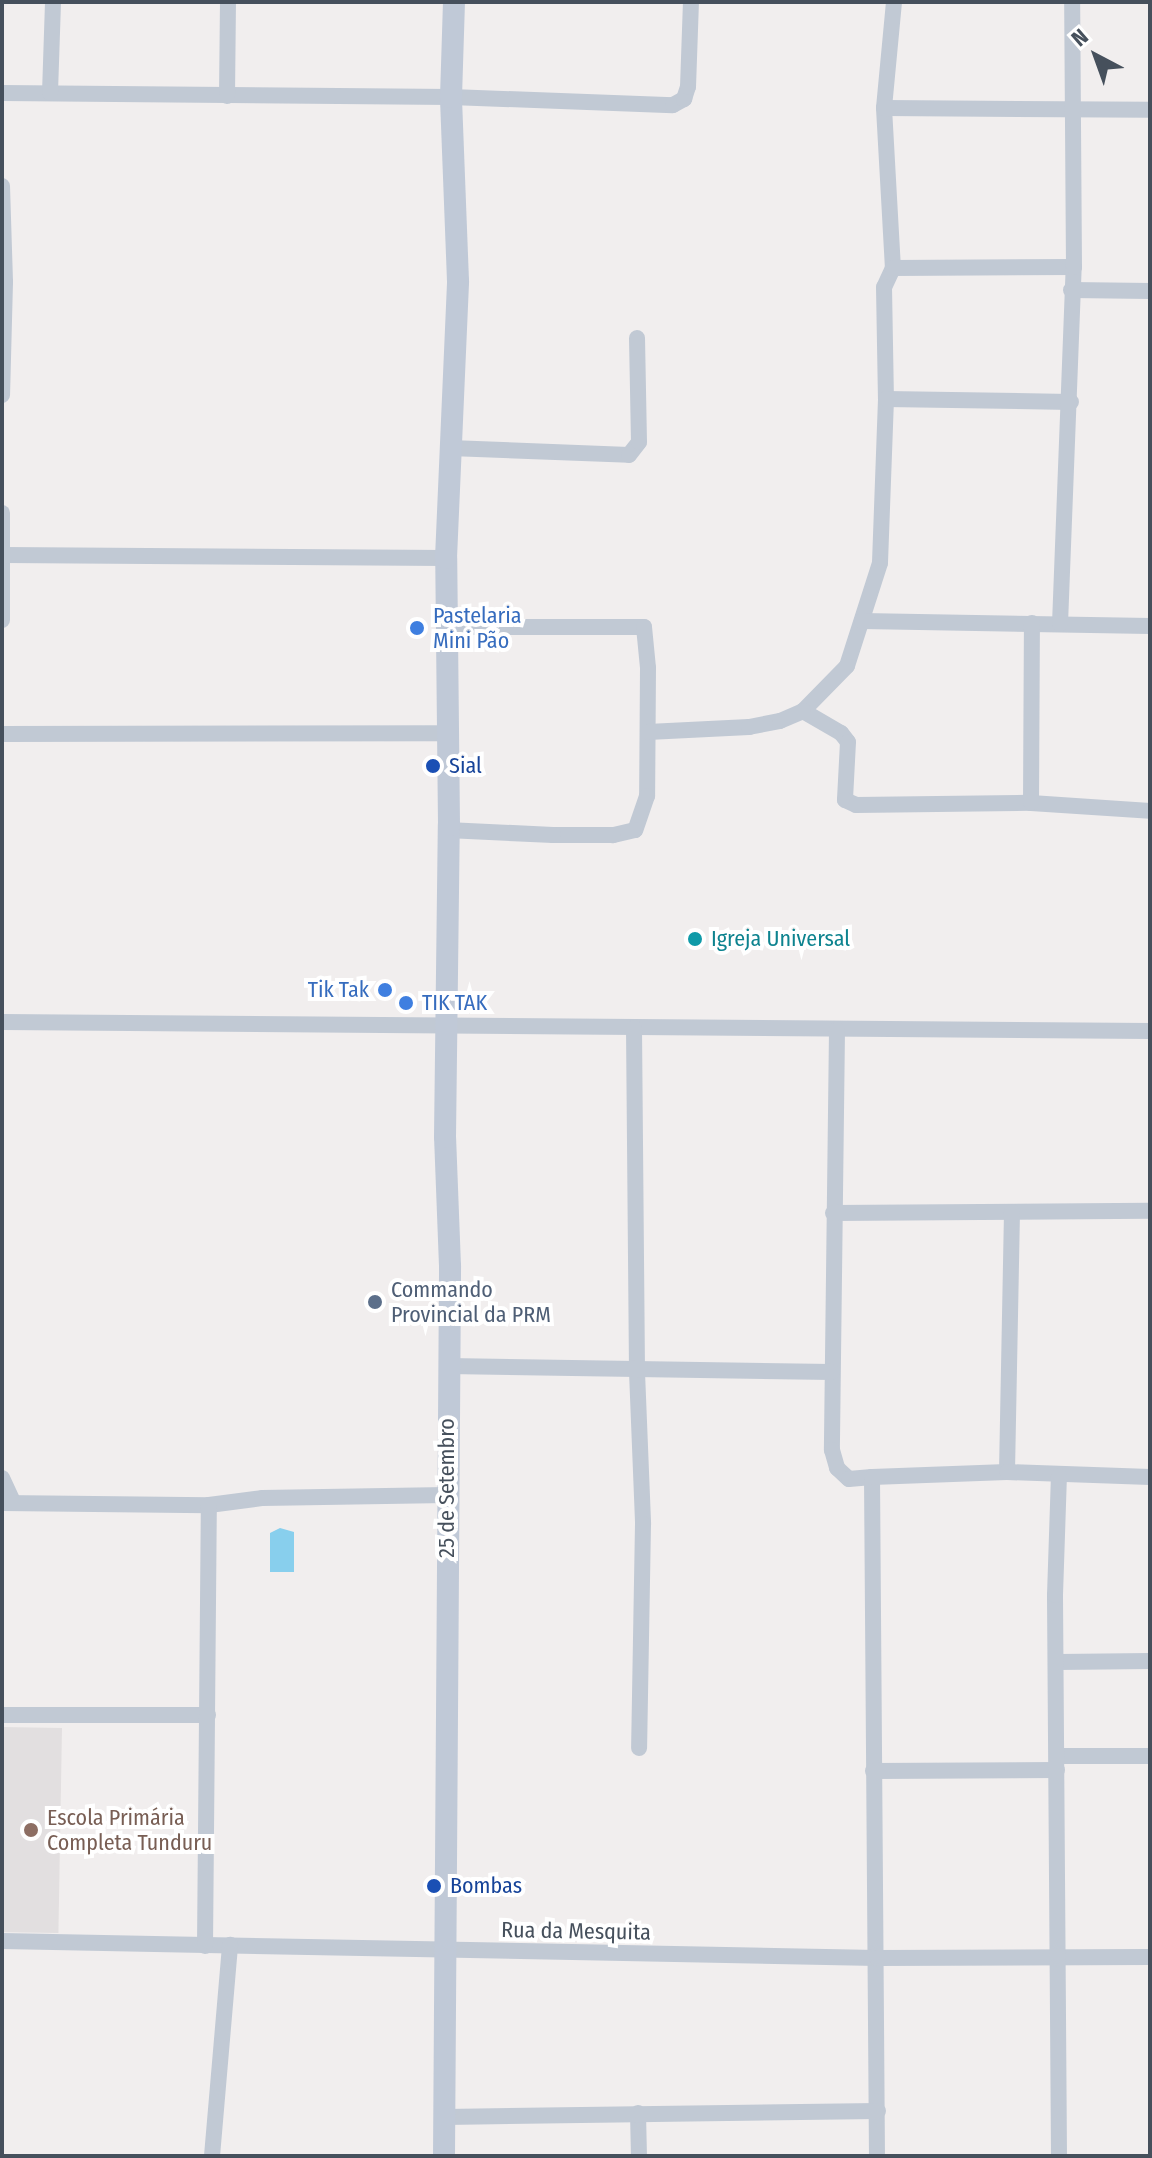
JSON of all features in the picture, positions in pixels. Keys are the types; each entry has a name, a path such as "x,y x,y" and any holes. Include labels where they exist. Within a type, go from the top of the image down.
{"street":[{"path":"50,93 53,2"},
{"path":"227,96 228,2"},
{"name":"25 de Setembro","path":"444,2156 448,1366 446,558 458,281 451,97 454,2"},
{"path":"2,93 451,97 673,105 684,99 688,87 691,2"},
{"path":"648,732 749,727 780,721 803,711 847,666 880,563 886,399 884,287 893,268 884,108 894,2"},
{"path":"1060,624 1074,267 1072,2"},
{"path":"884,108 1075,112 1150,110"},
{"path":"2,186 5,282 2,395"},
{"path":"893,268 1074,267"},
{"path":"1071,290 1150,291"},
{"path":"450,448 629,455 639,442 637,338"},
{"path":"886,399 1071,402"},
{"path":"2,513 2,620"},
{"path":"4,555 446,558"},
{"path":"862,621 1150,626"},
{"path":"1031,803 1032,623"},
{"path":"446,627 644,627 648,732 647,796 635,830 613,835 447,830"},
{"path":"803,711 841,733 848,742 845,800 850,803 1031,803 1150,811"},
{"path":"2,734 446,733"},
{"path":"2,1022 1150,1031"},
{"path":"634,1028 637,1372 643,1524 639,1748"},
{"path":"837,1030 832,1372 832,1450 837,1468 849,1479 1007,1472 1150,1477"},
{"path":"833,1213 1150,1211"},
{"path":"1007,1472 1012,1212"},
{"path":"448,1366 637,1372 832,1372"},
{"path":"1059,1476 1055,1595 1058,1662 1059,2156"},
{"path":"872,1477 877,2156"},
{"path":"2,1478 8,1502 209,1505 262,1498 447,1495"},
{"path":"205,1946 209,1505"},
{"path":"1058,1662 1150,1661"},
{"path":"2,1715 208,1715"},
{"path":"873,1771 1150,1756"},
{"name":"Rua da Mesquita","path":"2,1941 877,1958 1150,1957"},
{"path":"212,2156 230,1945"},
{"path":"445,2117 878,2111"},
{"path":"638,2113 639,2156"}],"shaded area":[{"name":"Escola Primária Completa Tunduru","path":"2,1727 62,1728 58,1933 2,1932"}],"water":[{"path":"280,1528 294,1532 294,1572 270,1572 270,1533"}],"place":[{"name":"Pastelaria Mini Pão","path":"417,628"},
{"name":"Sial","path":"433,766"},
{"name":"Igreja Universal","path":"695,939"},
{"name":"Tik Tak","path":"385,990"},
{"name":"TIK TAK","path":"406,1003"},
{"name":"Commando Provincial da PRM","path":"375,1302"},
{"name":"Escola Primária Completa Tunduru","path":"31,1830"},
{"name":"Bombas","path":"434,1886"}]}
